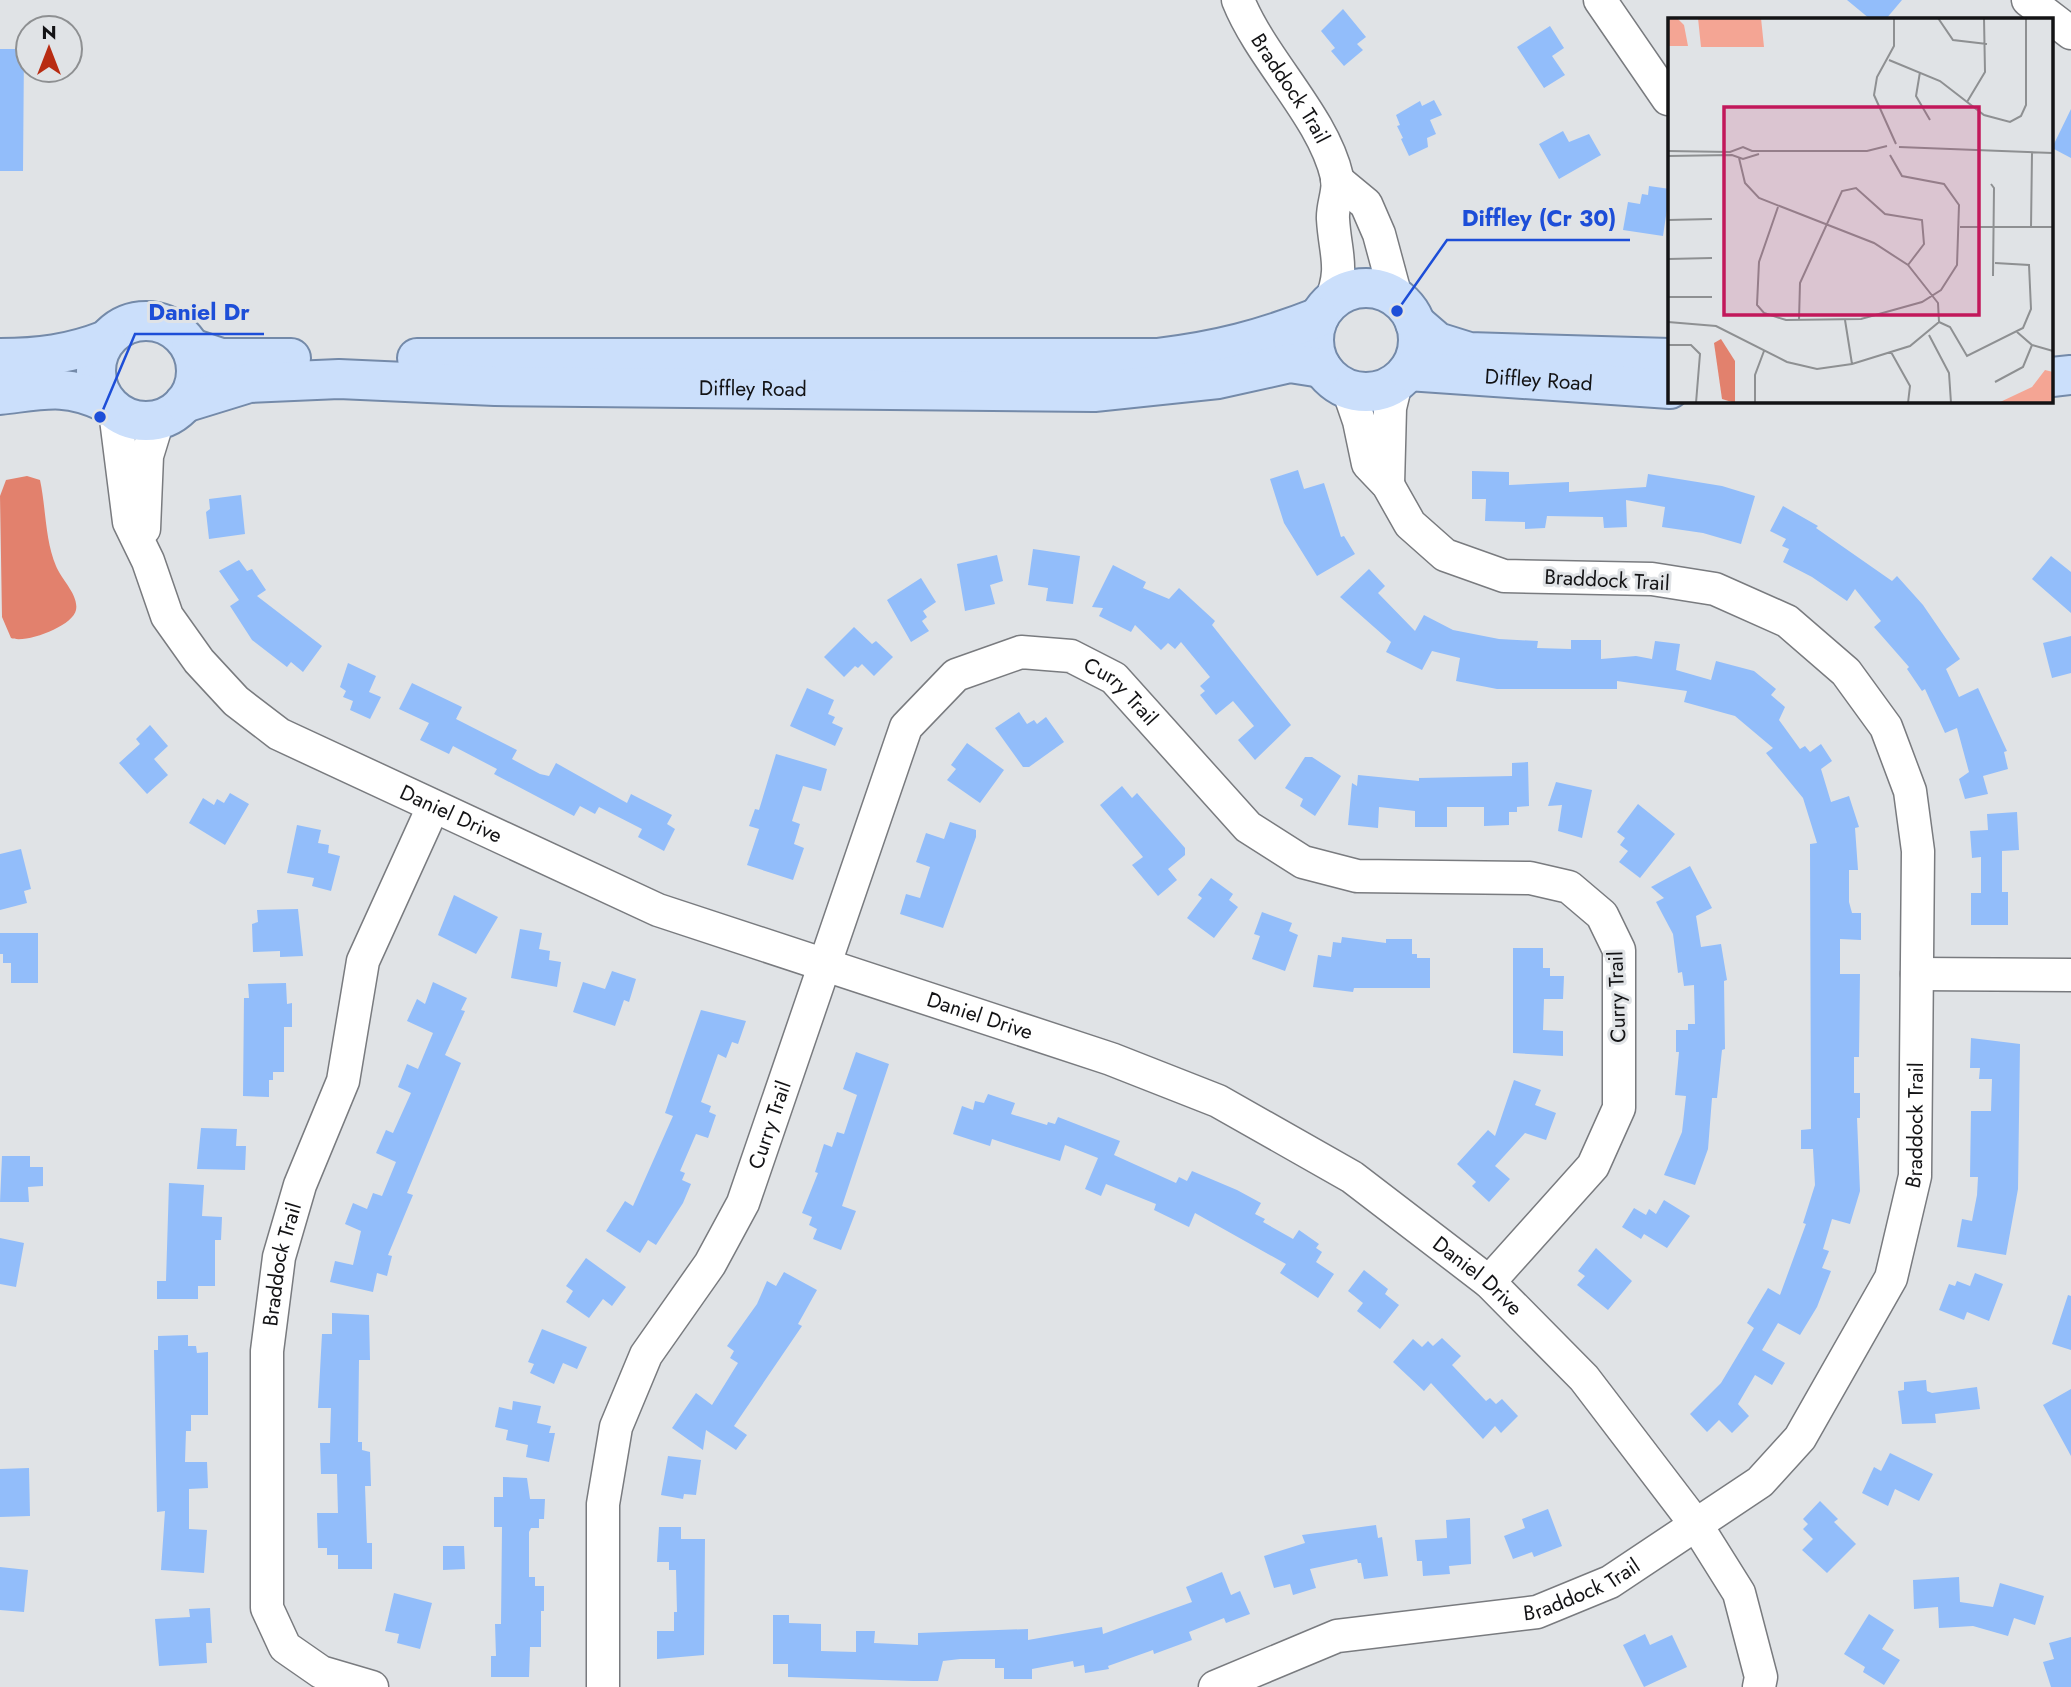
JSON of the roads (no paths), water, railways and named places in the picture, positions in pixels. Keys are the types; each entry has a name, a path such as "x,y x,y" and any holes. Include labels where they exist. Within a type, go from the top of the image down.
{"main road":[{"path":"1362,288 1380,290 1406,310 1418,340 1415,356 1402,377 1381,390 1364,392 1335,378 1315,343 1324,310 1344,292 1362,288"},
{"name":"Diffley Road","path":"191,348 221,358 1157,358 1215,351 1270,337 1324,310"},
{"name":"Diffley Road","path":"1406,310 1437,341 1469,352 1668,358"},
{"path":"0,359 44,358 78,351 106,340 119,329 134,322 151,321 167,326 181,335 191,348 196,364 196,381 171,411 133,420 81,391 62,388 0,395"},
{"path":"106,340 98,354 95,371 98,387 110,407"},
{"name":"Diffley Road","path":"171,411 249,383 339,379 495,386 1094,392 1218,379 1290,363 1335,378"},
{"name":"Diffley Road","path":"1402,377 1668,389"}],"street":[{"name":"Braddock Trail","path":"1238,0 1248,25 1327,149 1338,180 1333,218 1340,258 1338,282 1324,310"},
{"path":"1600,0 1668,99"},
{"path":"2028,0 2051,18"},
{"path":"2054,20 2071,33"},
{"name":"Braddock Trail","path":"1338,180 1366,204 1406,310"},
{"path":"1388,485 1390,408 1402,377"},
{"name":"Braddock Trail","path":"1215,1687 1337,1636 1537,1612 1609,1582 1759,1482 1800,1438 1891,1278 1916,1176 1918,850 1910,791 1886,727 1846,672 1787,621 1715,589 1652,579 1504,576 1445,555 1410,524 1388,485 1368,464 1357,413 1335,378"},
{"name":"Daniel Drive","path":"110,407 129,522 148,561 167,616 199,661 236,701 279,734 658,910 1111,1059 1218,1101 1352,1177 1489,1282 1584,1378 1697,1525 1739,1593 1761,1677 1759,1687"},
{"name":"Daniel Drive","path":"148,561 144,531 147,456 171,411"},
{"name":"Curry Trail","path":"603,1687 603,1504 616,1427 646,1355 710,1264 743,1203 906,727 956,675 1021,652 1071,656 1114,678 1248,827 1303,862 1357,876 1530,878 1569,887 1602,915 1619,950 1619,1108 1593,1166 1489,1282"},
{"name":"Braddock Trail","path":"372,1687 321,1672 285,1647 267,1608 267,1351 279,1257 300,1185 343,1082 363,961 433,807"},
{"path":"1917,974 2071,975"}],"place":[{"name":"Diffley (Cr 30)","path":"1397,311"},
{"name":"Daniel Dr","path":"100,417"}]}
